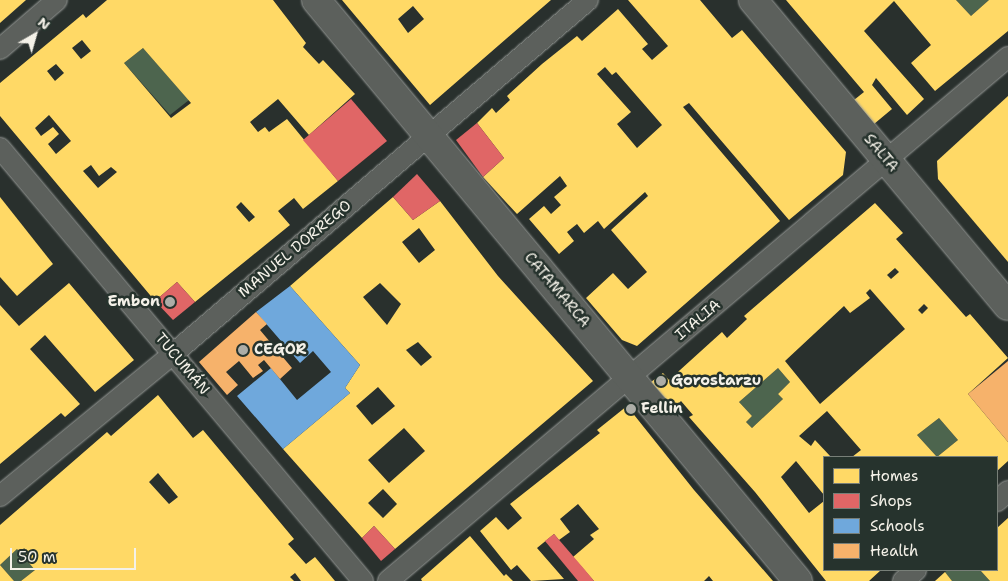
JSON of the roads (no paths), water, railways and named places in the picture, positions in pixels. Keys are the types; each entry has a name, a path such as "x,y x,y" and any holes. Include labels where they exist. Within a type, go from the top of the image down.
{"main road":[{"name":"CATAMARCA","path":"316,0 798,581"},
{"name":"SALTA","path":"753,0 1008,306"}],"street":[{"path":"0,49 56,0"},
{"name":"MANUEL DORREGO","path":"0,496 174,353 588,0"},
{"name":"ITALIA","path":"388,581 1008,57"},
{"name":"TUCUMÁN","path":"0,148 174,353 363,581"},
{"path":"998,500 1008,491"},
{"path":"903,581 915,571"}],"place":[{"name":"Embon","path":"170,302"},
{"name":"CEGOR","path":"243,350"},
{"name":"Gorostarzu","path":"661,381"},
{"name":"Fellin","path":"631,409"}]}
